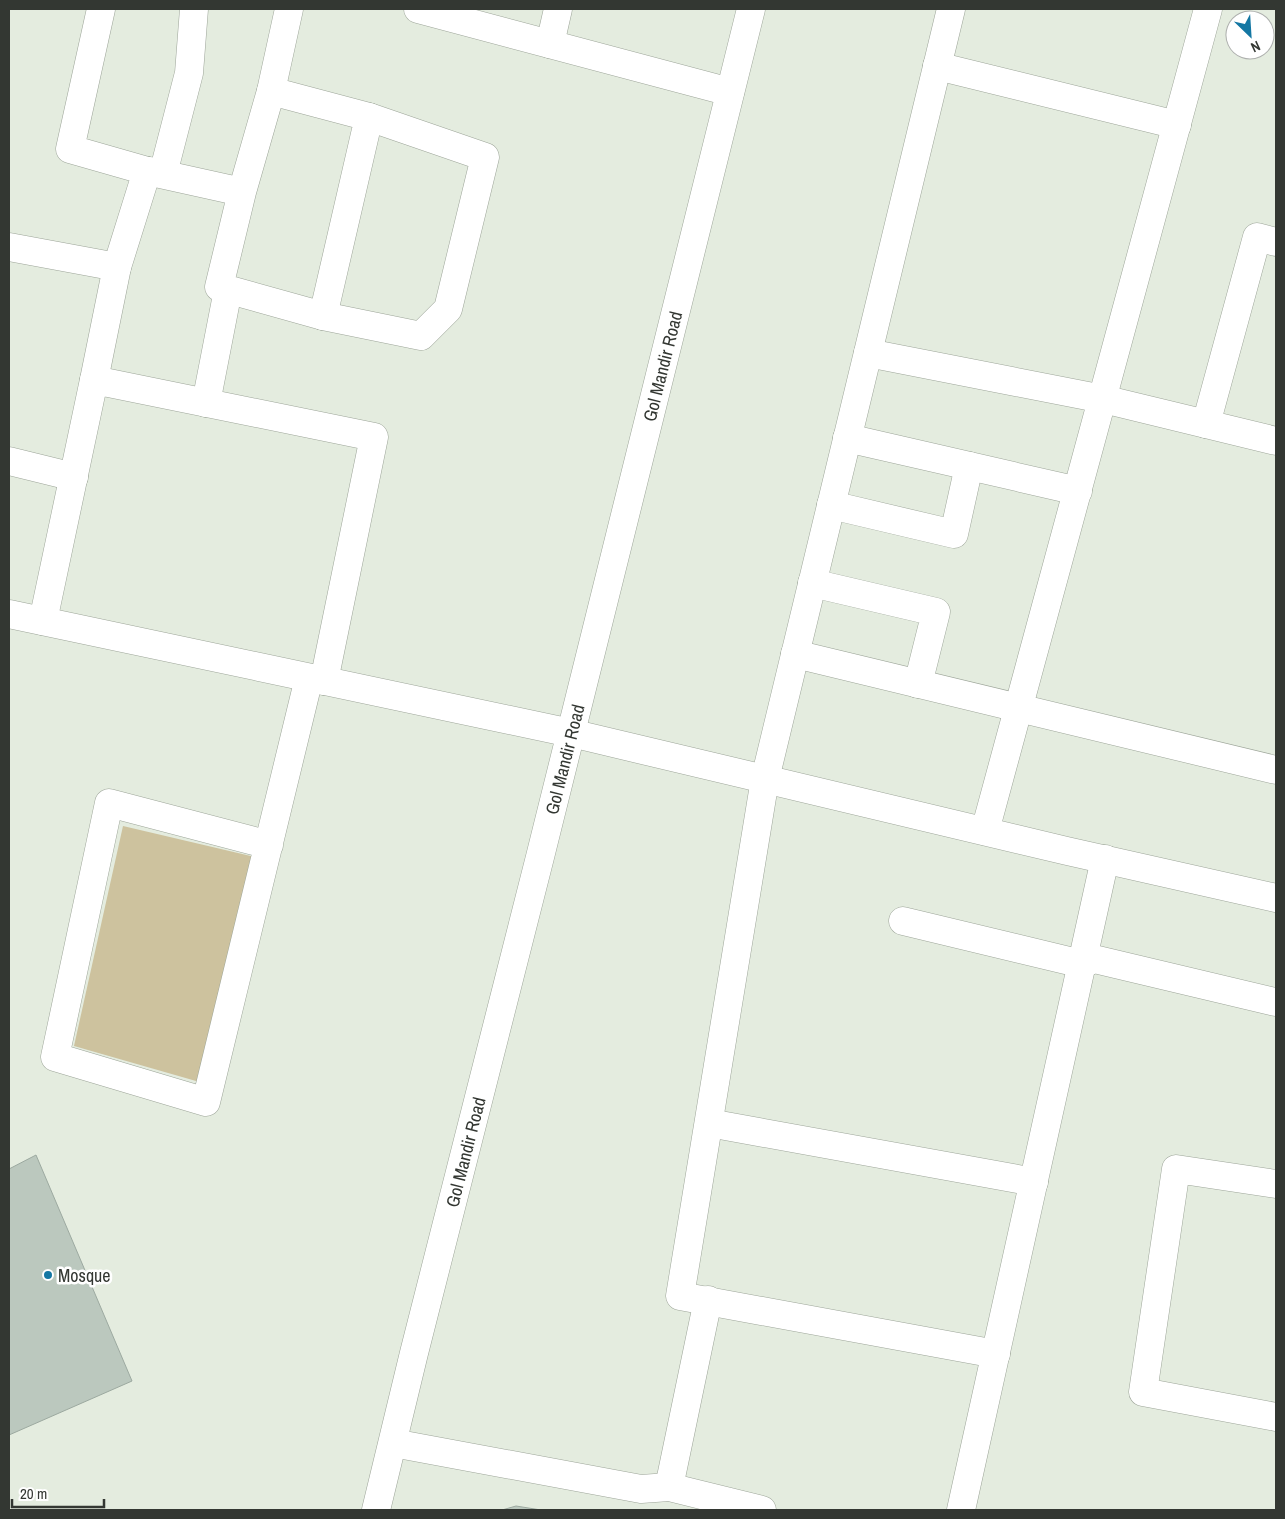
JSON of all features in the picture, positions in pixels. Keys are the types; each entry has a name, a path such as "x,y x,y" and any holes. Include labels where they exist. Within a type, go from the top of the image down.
{"street":[{"path":"102,9 70,149 147,171 242,192"},
{"path":"147,171 163,173 189,74 194,9"},
{"path":"271,91 369,117 485,157 448,309 421,336 323,316 219,287 242,192 271,91 289,9"},
{"path":"418,9 730,92"},
{"path":"550,44 558,9"},
{"name":"Gol Mandir Road","path":"376,1510 751,9"},
{"path":"951,9 765,779 680,1296 996,1354"},
{"path":"985,831 1177,125 1201,10"},
{"path":"937,66 1177,125"},
{"path":"323,316 369,117"},
{"path":"43,621 117,266 147,171"},
{"path":"1206,424 1257,237 1276,242"},
{"path":"9,247 117,266"},
{"path":"206,403 228,290"},
{"path":"868,353 1103,399 1276,441"},
{"path":"94,380 374,437 317,679 269,845 206,1102 55,1057 109,803 269,845"},
{"path":"847,438 1078,491"},
{"path":"9,461 74,477"},
{"path":"831,505 954,534 969,466"},
{"path":"812,583 936,612 918,684"},
{"path":"9,614 571,733 1276,898"},
{"path":"795,654 1276,770"},
{"path":"961,1510 1105,859"},
{"path":"903,921 1082,964 1094,959 1274,1002"},
{"path":"709,1124 1034,1182"},
{"path":"1276,1184 1176,1170 1143,1392 1276,1417"},
{"path":"669,1487 708,1300"},
{"path":"393,1443 640,1490 669,1487 762,1510"}],"shaded area":[{"path":"123,826 259,858 203,1083 74,1046"}],"building":[{"name":"Mosque","path":"36,1155 132,1381 9,1435 9,1169"},
{"path":"516,1506 541,1510 502,1510"}],"place":[{"name":"Mosque","path":"48,1275"}]}
